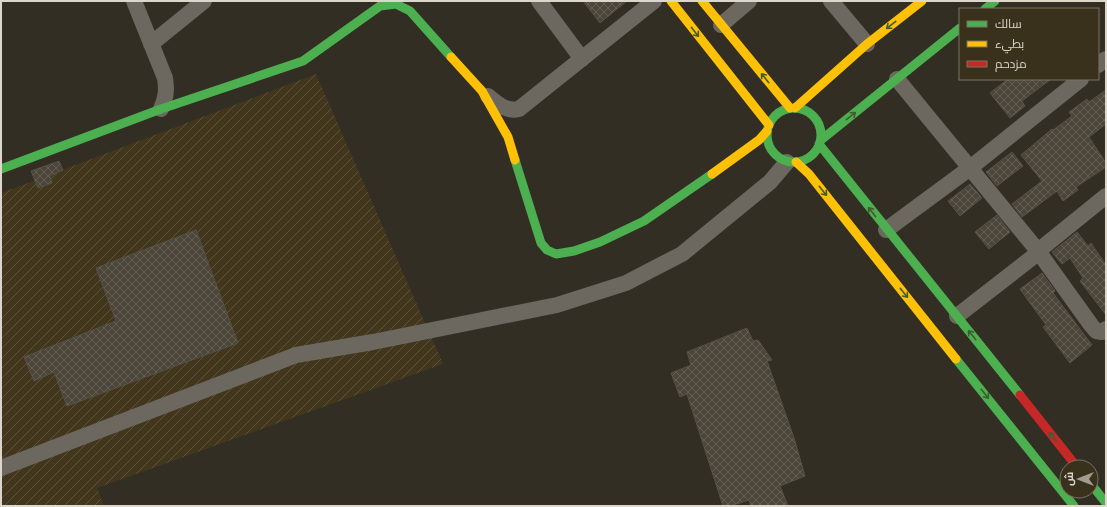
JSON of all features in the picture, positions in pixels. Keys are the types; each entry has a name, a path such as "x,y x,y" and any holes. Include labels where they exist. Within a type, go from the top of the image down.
{"main road":[{"path":"671,1 768,128 767,138 772,151 779,158 792,162 809,174 1074,506"},
{"path":"702,1 793,108 809,113 815,118 819,125 820,142 886,230 957,316 1071,459"},
{"path":"1,168 161,108 303,61 380,6 396,2 410,11 482,92 508,137 542,243 546,250 554,254 565,254 616,235 644,222 746,148 760,140 778,114 793,108 867,44 922,1"},
{"path":"986,8 995,1"},
{"path":"792,162 810,157 820,142 959,29"},
{"path":"746,148 772,151"},
{"path":"1099,494 1106,503"}],"street":[{"path":"134,1 165,78 166,94 161,108"},
{"path":"151,44 204,1"},
{"path":"539,1 582,59"},
{"path":"482,92 504,108 512,111 519,109 654,1"},
{"path":"721,25 749,1"},
{"path":"831,1 867,44"},
{"path":"897,80 1038,252 1096,331 1102,332 1106,329"},
{"path":"886,230 970,168 1080,80"},
{"path":"1,468 296,355 373,342 557,305 626,283 682,254 770,182 792,162"},
{"path":"957,316 1106,196"}],"shaded area":[{"path":"316,74 443,364 97,488 104,506 1,506 1,193"}],"building":[{"path":"583,1 627,1 600,23"},
{"path":"1007,80 1050,80 1022,101 1025,106 1010,118 990,93"},
{"path":"1106,90 1106,124 1089,137 1106,163 1106,167 1076,187 1078,190 1063,201 1057,191 1022,217 1012,204 1042,181 1021,155 1052,129 1053,130 1072,116 1069,112 1087,99 1089,102"},
{"path":"1012,152 1023,166 997,186 986,172"},
{"path":"59,161 63,170 50,176 52,183 38,188 31,171"},
{"path":"970,184 982,198 960,216 948,201"},
{"path":"997,215 1010,232 989,249 975,232"},
{"path":"196,230 238,343 67,406 54,372 34,381 24,357 116,321 96,268"},
{"path":"1077,232 1088,246 1091,243 1106,265 1106,315 1080,281 1083,278 1070,258 1062,264 1052,252"},
{"path":"1042,273 1055,291 1053,293 1092,345 1070,363 1043,327 1046,325 1020,289"},
{"path":"747,328 753,341 758,340 772,360 767,361 794,438 805,476 780,486 788,506 751,506 749,500 730,506 723,506 687,394 680,397 671,373 691,365 687,352"}],"traffic: fast":[{"path":"986,8 995,1"},
{"path":"1,169 161,109 303,61 380,6 396,4 410,11 451,57"},
{"path":"821,140 959,29"},
{"path":"794,108 804,110 813,116 819,125 821,135 819,145 813,154 804,160 794,162 784,160 775,154 769,145 767,135 769,125 775,116 784,110 794,108"},
{"path":"819,144 1020,395"},
{"path":"515,160 541,243 547,250 556,254 574,251 600,242 644,221 712,174"},
{"path":"956,359 1074,506"},
{"path":"1099,494 1106,503"}],"traffic: slow":[{"path":"671,1 769,125"},
{"path":"702,1 790,108"},
{"path":"795,108 867,44 922,1"},
{"path":"451,57 482,91 508,137 515,160"},
{"path":"712,174 759,140 767,131"},
{"path":"796,162 809,174 956,359"}],"traffic: jam":[{"path":"1020,395 1071,459"}]}
